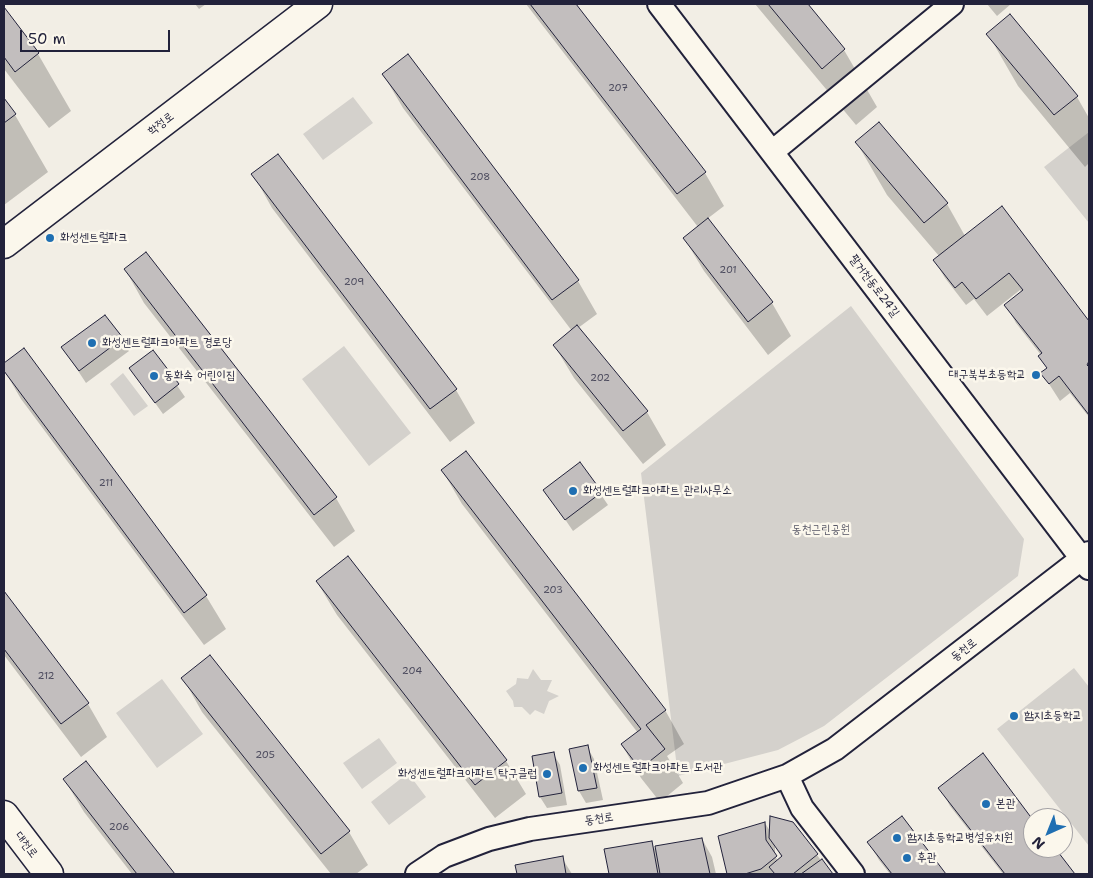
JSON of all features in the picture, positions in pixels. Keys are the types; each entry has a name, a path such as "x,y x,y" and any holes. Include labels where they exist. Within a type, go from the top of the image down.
{"main road":[{"name":"학정로","path":"4,244 318,4"},
{"name":"대천로","path":"4,815 49,874"}],"street":[{"name":"팔거천동로24길","path":"659,4 1087,560"},
{"path":"772,152 952,4"},
{"name":"동천로","path":"417,874 444,856 489,839 530,829 708,803 787,776 835,749 1087,560"},
{"path":"787,776 802,808 852,874"}],"green space":[{"path":"353,97 373,123 323,160 303,134"},
{"path":"1089,132 1089,223 1044,167"},
{"name":"동천근린공원","path":"851,306 1024,539 1018,576 824,726 778,750 678,776 641,473"},
{"path":"344,346 411,433 369,466 302,379"},
{"path":"123,373 148,406 134,416 110,384"},
{"path":"1074,668 1089,687 1089,846 1073,826 1073,808 1059,808 997,729"},
{"path":"533,669 541,680 552,680 547,691 559,696 549,701 544,714 535,710 530,715 522,707 514,707 513,701 506,691 516,684 517,678 528,679"},
{"path":"162,679 203,734 157,768 116,713"},
{"path":"379,738 397,763 362,789 343,763"},
{"path":"408,773 426,797 389,825 371,802"}],"building":[{"path":"530,4 576,4 706,172 677,194"},
{"path":"768,4 808,4 845,49 822,69"},
{"path":"4,7 39,53 15,72 4,57"},
{"path":"1010,14 1078,96 1054,115 986,34"},
{"path":"408,54 579,280 552,300 382,74"},
{"path":"4,98 16,114 4,123"},
{"path":"879,122 948,203 924,223 855,142"},
{"path":"278,154 457,389 430,409 251,174"},
{"path":"1002,206 1089,321 1089,361 1087,365 1089,367 1089,415 1059,376 1049,384 1040,373 1047,368 1038,356 1042,353 1004,305 1023,290 1009,273 976,299 962,282 955,288 933,260"},
{"path":"708,218 773,302 748,322 683,238"},
{"path":"146,252 337,497 314,515 124,269"},
{"name":"화성센트럴파크아파트 경로당","path":"105,315 123,338 79,371 61,347"},
{"path":"577,325 648,411 623,431 553,345"},
{"path":"24,348 207,595 184,613 4,371 4,363"},
{"name":"동화속 어린이집","path":"153,350 179,384 155,403 129,368"},
{"path":"466,451 666,710 646,725 665,749 640,769 621,744 641,729 441,470"},
{"name":"화성센트럴파크아파트 관리사무소","path":"580,462 602,492 565,520 543,490"},
{"path":"348,556 507,760 475,785 316,581"},
{"path":"4,591 89,703 61,724 4,649"},
{"path":"210,655 350,831 321,854 181,678"},
{"name":"화성센트럴파크아파트 도서관","path":"588,745 597,788 578,791 569,749"},
{"name":"화성센트럴파크아파트 탁구클럽","path":"554,752 562,793 539,797 532,756"},
{"name":"본관","path":"983,753 1024,808 1023,858 1063,858 1075,874 1005,874 938,788"},
{"path":"86,761 175,874 137,874 63,779"},
{"path":"770,816 793,822 818,854 793,874 775,874 769,867 782,856 769,838"},
{"name":"후관","path":"902,816 946,874 892,874 867,842"},
{"path":"765,822 766,840 777,856 761,869 745,874 727,874 718,836"},
{"path":"702,838 710,874 660,874 655,846"},
{"path":"652,841 658,874 609,874 604,849"},
{"path":"563,856 566,874 517,874 515,865"},
{"path":"822,859 833,874 801,874"}],"place":[{"name":"화성센트럴파크","path":"50,238"},
{"name":"화성센트럴파크아파트 경로당","path":"92,343"},
{"name":"대구북부초등학교","path":"1036,375"},
{"name":"동화속 어린이집","path":"154,376"},
{"name":"화성센트럴파크아파트 관리사무소","path":"573,491"},
{"name":"함지초등학교","path":"1014,716"},
{"name":"화성센트럴파크아파트 도서관","path":"583,768"},
{"name":"화성센트럴파크아파트 탁구클럽","path":"547,774"},
{"name":"본관","path":"986,804"},
{"name":"함지초등학교병설유치원","path":"897,838"},
{"name":"후관","path":"907,858"}]}
